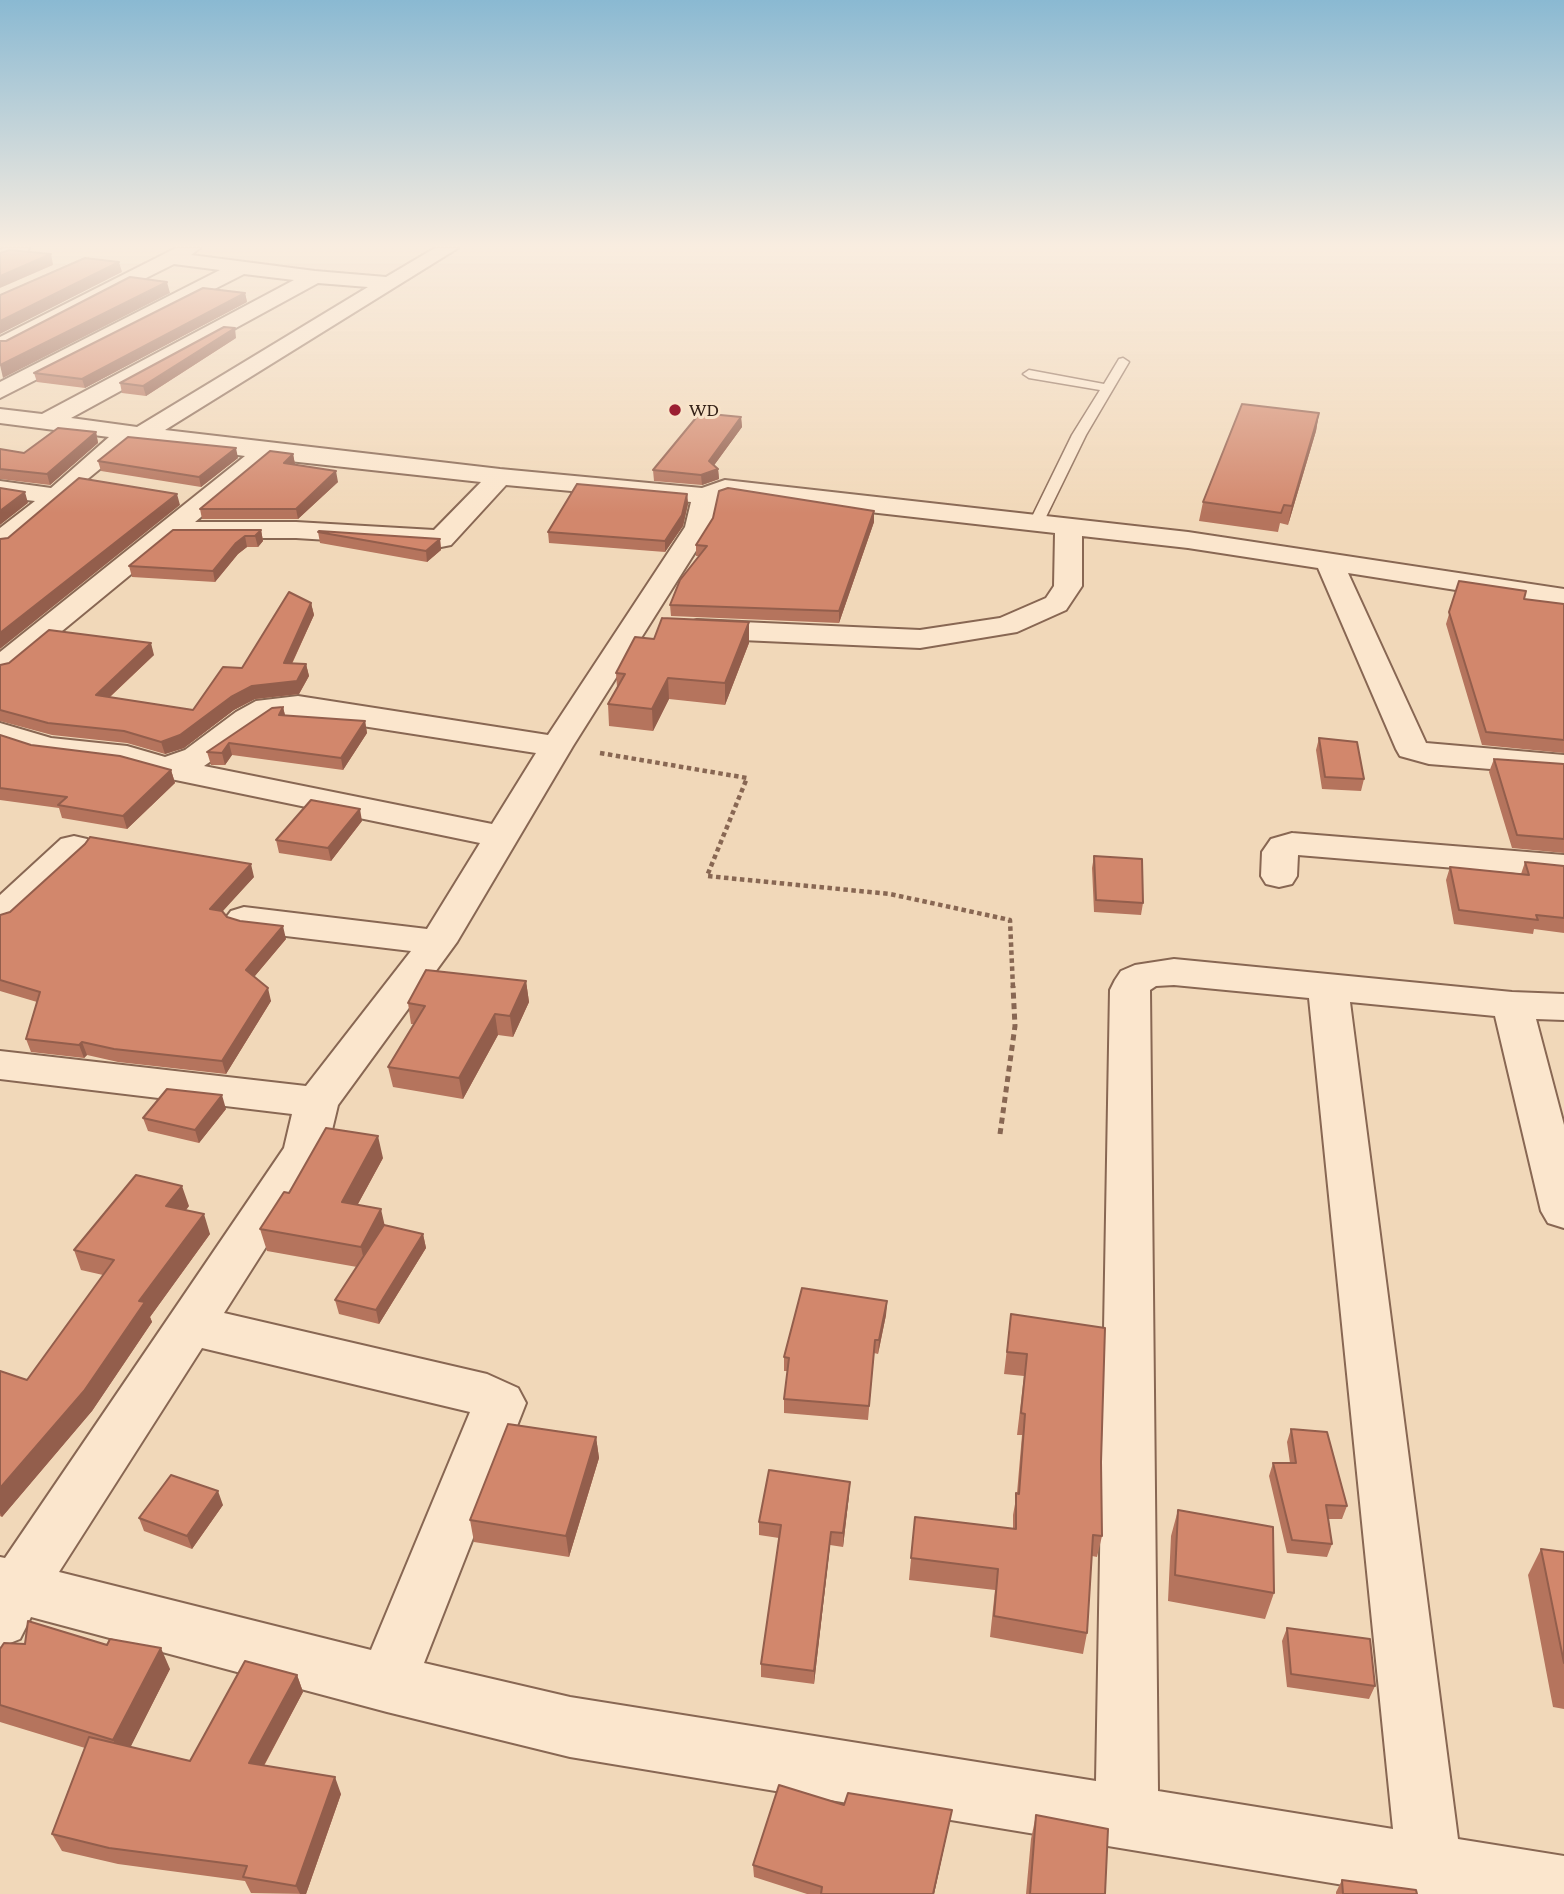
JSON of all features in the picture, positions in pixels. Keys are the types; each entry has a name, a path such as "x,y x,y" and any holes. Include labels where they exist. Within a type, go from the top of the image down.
{"street":[{"path":"0,345 17,336"},
{"path":"0,391 107,336"},
{"path":"0,438 40,421 202,336"},
{"path":"4,534 135,434 299,336"},
{"path":"0,416 266,451 500,477 711,493 1036,523 1069,536 1188,540 1332,569 1564,598"},
{"path":"0,667 171,530 193,497 266,451"},
{"path":"171,530 296,530 441,539 500,477"},
{"path":"0,489 101,482"},
{"path":"711,493 656,627 557,746 438,942 317,1102 305,1151 191,1325 6,1597 570,1727 1564,1889"},
{"path":"656,627 920,639 1007,626 1056,604 1068,586 1069,536"},
{"path":"1332,569 1412,749 1429,754 1564,765"},
{"path":"166,768 197,757 247,719 267,708 280,706 316,708 557,746"},
{"path":"0,733 47,748 127,756 166,768 502,837"},
{"path":"1279,876 1280,852 1284,846 1292,844 1564,866"},
{"path":"0,915 74,846"},
{"path":"244,919 438,942"},
{"path":"1127,1818 1130,990 1135,980 1149,974 1174,972 1512,1006 1564,1007"},
{"path":"1328,987 1429,1867"},
{"path":"1512,1006 1564,1211"},
{"path":"0,1065 317,1102"},
{"path":"191,1325 487,1395 500,1403 387,1683"}],"lane":[{"path":"1036,523 1079,435 1123,362"},
{"path":"1029,374 1107,388"}],"path":[{"path":"557,746 747,778 707,876 890,894 1010,920 1015,1026 1000,1135"}],"building":[{"path":"15,336 58,336 0,365 0,341"},
{"path":"107,336 163,336 82,379 34,373"},
{"path":"207,336 222,336 143,386 120,383"},
{"path":"1242,404 1319,413 1292,506 1284,505 1281,513 1203,502"},
{"path":"700,413 741,417 709,461 718,469 701,475 653,470"},
{"path":"58,428 96,432 47,474 0,469 0,449 24,453"},
{"path":"128,437 236,448 199,477 98,461"},
{"path":"270,451 293,454 284,463 336,471 296,509 200,509"},
{"path":"79,478 177,494 0,633 0,539 8,538"},
{"path":"577,484 687,494 682,515 665,541 548,532"},
{"path":"0,488 25,492 0,511"},
{"path":"728,488 874,511 839,611 670,605 680,580 707,546 696,545 713,518 719,491"},
{"path":"173,530 261,530 255,536 245,536 236,543 213,571 129,566"},
{"path":"319,531 440,539 426,551"},
{"path":"1459,581 1526,591 1524,599 1564,604 1564,740 1486,732 1449,612"},
{"path":"289,592 311,603 284,663 306,664 297,681 252,686 231,697 180,735 161,742 124,731 48,723 0,710 0,665 9,663 49,630 151,643 96,695 193,710 223,667 242,668"},
{"path":"662,618 749,622 725,683 668,678 652,709 608,704 625,674 616,673 635,637 654,639"},
{"path":"283,707 279,715 365,721 341,758 229,743 222,753 207,752 272,708"},
{"path":"0,735 31,745 120,756 171,770 123,816 58,805 67,797 0,788"},
{"path":"1319,738 1357,742 1364,779 1325,777"},
{"path":"1494,759 1564,764 1564,839 1517,835"},
{"path":"311,800 360,809 328,848 276,840"},
{"path":"90,837 251,864 210,909 222,911 227,917 240,921 283,926 246,970 268,988 222,1061 114,1049 82,1042 79,1045 26,1039 40,992 0,980 0,915 10,912"},
{"path":"1094,856 1142,859 1143,903 1096,900"},
{"path":"1525,862 1564,866 1564,918 1536,915 1538,920 1459,910 1450,867 1529,875"},
{"path":"426,970 526,981 510,1016 495,1014 459,1078 388,1067 425,1006 408,1003"},
{"path":"167,1089 222,1095 195,1130 143,1118"},
{"path":"326,1128 378,1136 342,1202 381,1209 361,1247 260,1229 284,1192 289,1193"},
{"path":"136,1175 182,1186 166,1206 204,1214 139,1301 145,1302 84,1391 0,1488 0,1371 27,1380 114,1260 74,1250"},
{"path":"384,1225 423,1234 376,1310 335,1300"},
{"path":"802,1288 887,1301 879,1340 875,1340 869,1406 784,1399 789,1358 784,1357"},
{"path":"1011,1314 1105,1328 1102,1536 1093,1535 1087,1633 994,1616 998,1569 911,1558 915,1517 1016,1529 1016,1493 1019,1494 1025,1414 1021,1413 1027,1354 1007,1352"},
{"path":"508,1424 596,1437 566,1536 470,1520"},
{"path":"1291,1429 1327,1432 1347,1506 1326,1505 1332,1544 1292,1540 1273,1463 1296,1463"},
{"path":"769,1470 850,1482 843,1533 831,1532 814,1671 761,1664 781,1525 759,1522"},
{"path":"171,1475 218,1491 187,1536 139,1518"},
{"path":"1178,1510 1273,1527 1274,1593 1175,1575"},
{"path":"1541,1549 1564,1552 1564,1663"},
{"path":"28,1621 107,1645 110,1639 161,1648 113,1740 0,1705 0,1649 4,1643 25,1644"},
{"path":"1287,1628 1370,1639 1375,1686 1291,1674"},
{"path":"245,1661 297,1675 249,1763 335,1777 296,1886 243,1877 247,1866 109,1848 52,1834 89,1737 190,1761"},
{"path":"779,1785 844,1805 848,1793 952,1810 933,1894 821,1894 822,1887 753,1865"},
{"path":"1036,1815 1108,1829 1105,1894 1030,1894"},
{"path":"1342,1880 1416,1890 1417,1894 1343,1894"}],"place":[{"name":"WD","path":"675,410"}]}
